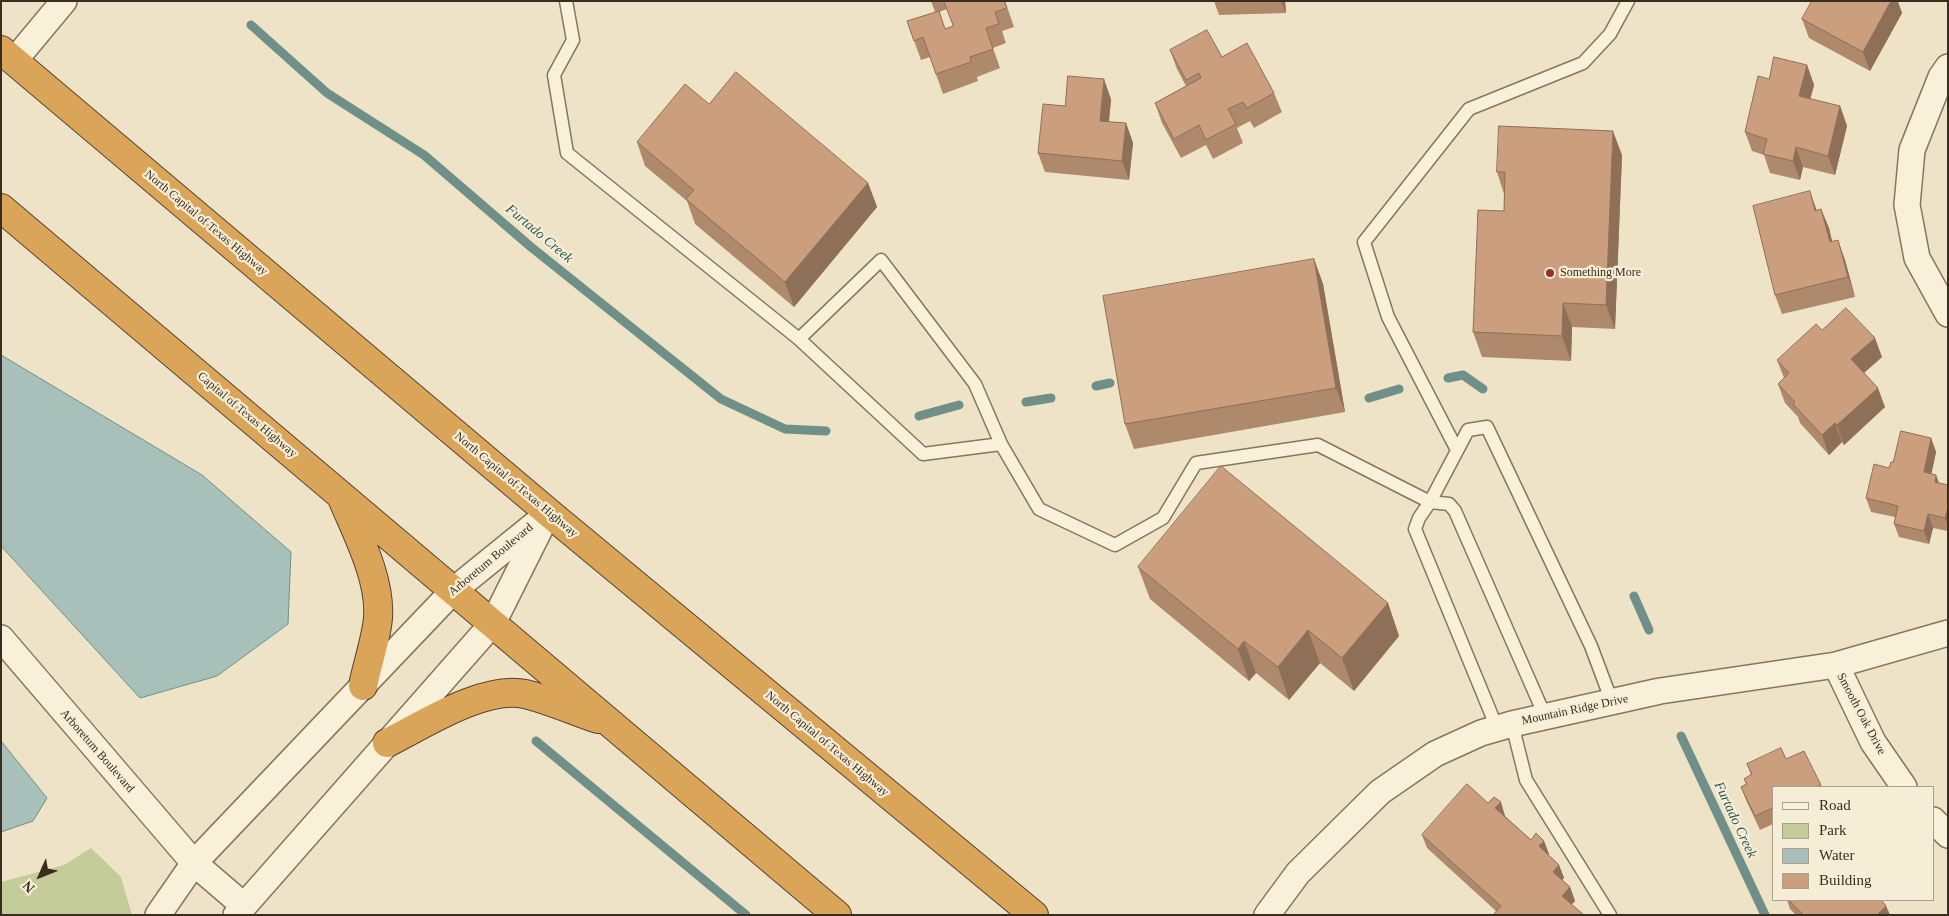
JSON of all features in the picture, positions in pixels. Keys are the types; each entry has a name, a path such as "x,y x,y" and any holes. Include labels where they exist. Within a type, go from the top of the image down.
{"highway":[{"name":"North Capital of Texas Highway","path":"6,62 1034,915"},
{"name":"Capital of Texas Highway","path":"1,208 493,623"},
{"path":"341,494 367,558 375,584 378,618 362,686"},
{"path":"493,623 837,915"},
{"path":"387,743 464,703 498,694 524,694 613,724"}],"street":[{"path":"6,62 64,1"},
{"path":"1948,67 1941,77 1912,150 1907,205 1917,258 1948,314"},
{"name":"Arboretum Boulevard","path":"158,915 194,864 454,590 549,513"},
{"name":"Arboretum Boulevard","path":"1,638 194,864 239,910 493,623 549,513"},
{"name":"Mountain Ridge Drive","path":"1268,915 1298,873 1380,792 1434,754 1481,733 1545,716 1660,692 1836,665 1948,633"},
{"name":"Smooth Oak Drive","path":"1836,665 1873,742 1903,786"},
{"path":"1934,821 1948,835"}],"lane":[{"path":"566,1 573,40 554,75 567,153 799,339 923,454 1001,444"},
{"path":"1458,450 1388,317 1364,242 1469,110 1583,63 1610,34 1628,1"},
{"path":"799,339 881,260 976,384 1001,444 1039,509 1116,545 1163,518 1196,462 1309,446 1318,445 1430,502 1449,504 1455,511 1545,716"},
{"path":"1610,915 1526,780 1504,726 1415,529 1419,518 1430,502 1468,430 1487,427 1591,646 1612,702"}],"green space":[{"path":"91,848 121,877 132,915 1,915 1,882 64,865"}],"water":[{"path":"1,355 202,475 291,552 288,624 217,676 140,698 1,546"},
{"path":"1,741 47,798 33,821 1,832"}],"building":[{"path":"944,1 1004,1 1007,8 995,12 999,24 986,28 993,49 970,57 971,62 936,74 923,37 914,41 907,21 939,11 945,29 953,26"},
{"path":"1812,1 1891,1 1863,52 1802,19"},
{"path":"1207,30 1222,57 1247,43 1274,93 1247,108 1243,102 1228,109 1236,124 1206,140 1199,125 1174,139 1155,103 1201,78 1199,73 1186,80 1170,50"},
{"path":"1774,57 1807,65 1799,96 1840,106 1828,156 1796,147 1793,161 1763,154 1767,139 1745,132 1758,76 1769,79"},
{"path":"736,72 868,183 785,282 686,199 694,190 637,142 685,84 709,104"},
{"path":"1068,76 1104,79 1100,121 1126,123 1122,161 1038,153 1043,104 1065,106"},
{"path":"1499,126 1613,131 1606,305 1563,303 1562,336 1473,332 1478,210 1504,211 1505,172 1497,172"},
{"path":"1810,191 1815,211 1821,209 1830,242 1838,240 1848,277 1775,295 1753,206"},
{"path":"1314,259 1336,388 1125,424 1103,296"},
{"path":"1846,308 1875,338 1851,359 1878,388 1837,425 1835,423 1822,435 1793,404 1795,402 1778,384 1789,373 1777,360 1816,324 1822,330"},
{"path":"1901,431 1931,438 1924,472 1936,475 1935,482 1948,485 1948,508 1945,518 1928,514 1924,531 1894,524 1898,506 1866,498 1874,464 1889,468 1891,462 1893,462"},
{"path":"1221,466 1388,603 1342,658 1308,630 1278,667 1244,641 1238,649 1138,567"},
{"path":"1781,748 1786,759 1804,751 1821,785 1772,786 1772,808 1755,816 1741,787 1747,784 1744,779 1752,774 1747,764"},
{"path":"1467,784 1488,803 1494,797 1501,802 1495,808 1531,840 1536,833 1544,841 1539,846 1559,865 1553,872 1570,887 1562,896 1584,915 1493,915 1501,906 1422,835"},
{"path":"1790,901 1882,901 1886,906 1877,915 1804,915"}],"waterway":[{"name":"Furtado Creek","path":"251,25 327,93 424,155 531,247 721,399 785,429 826,431"},
{"name":"Furtado Creek","path":"1448,378 1463,375 1483,389"},
{"name":"Furtado Creek","path":"1096,386 1110,383"},
{"name":"Furtado Creek","path":"1369,398 1399,389"},
{"name":"Furtado Creek","path":"1026,402 1051,398"},
{"name":"Furtado Creek","path":"919,416 959,405"},
{"name":"Furtado Creek","path":"1634,596 1649,630"},
{"name":"Furtado Creek","path":"1681,736 1765,915"},
{"path":"536,741 746,915"}],"place":[{"name":"Something More","path":"1550,273"}]}
